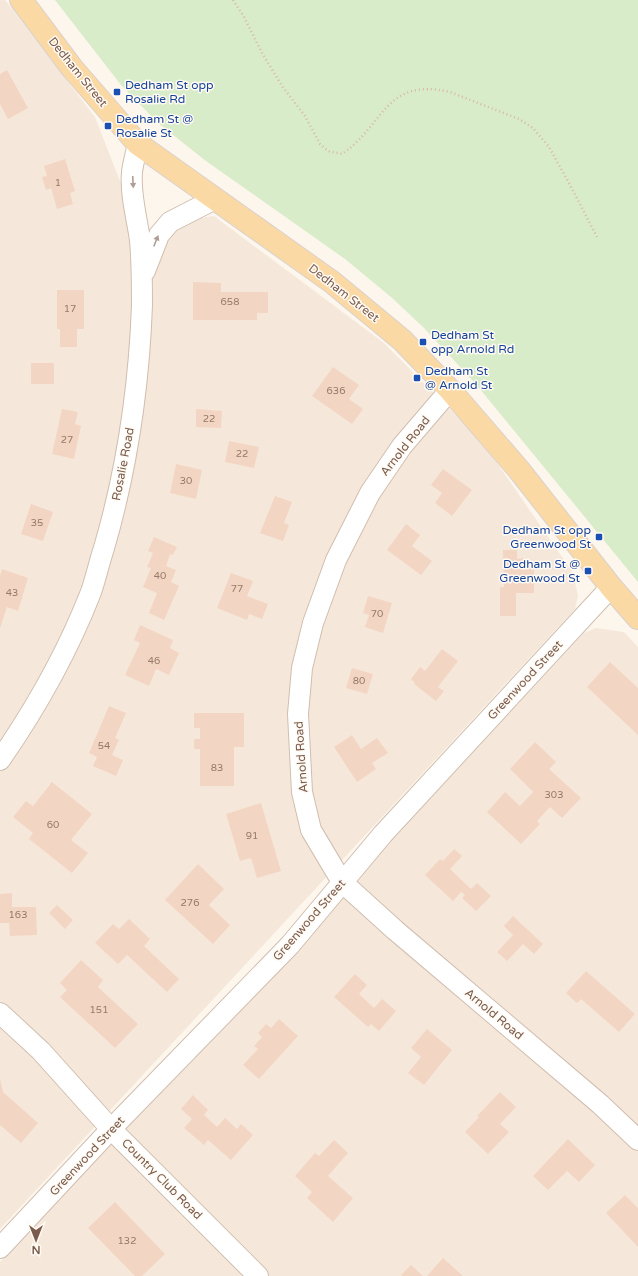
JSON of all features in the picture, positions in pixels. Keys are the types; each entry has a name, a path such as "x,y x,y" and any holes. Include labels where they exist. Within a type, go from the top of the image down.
{"main road":[{"name":"Dedham Street","path":"21,0 72,68 138,144 332,282 402,340 450,390 519,470 611,587 638,618"}],"street":[{"name":"Rosalie Road","path":"0,760 25,724 65,650 91,591 113,516 127,449 140,346 143,277 140,240 134,207 132,173 138,144"},
{"path":"143,277 159,235 170,222 215,200"},
{"name":"Arnold Road","path":"450,390 402,446 370,493 336,560 313,623 302,668 298,714 302,792 312,830 342,882 413,945 600,1104 638,1140"},
{"name":"Greenwood Street","path":"0,1248 112,1129 290,945 383,834 611,587"},
{"name":"Country Club Road","path":"0,1013 41,1051 112,1129 258,1276"}],"path":[{"path":"233,0 282,86 305,116 320,144 328,151 342,154 349,149 386,107 400,95 415,90 427,89 439,89 450,92 519,119 533,128 549,147 597,237"}],"shaded area":[{"path":"0,0 5,0 95,117 123,189 132,244 188,220 214,216 384,343 484,444 573,573 578,596 575,609 0,1229"},
{"path":"596,628 624,632 638,647 638,1276 0,1276 0,1262 584,633"}],"green space":[{"path":"55,0 638,0 638,582 475,383 424,328 391,297 345,259 206,161 158,123 121,85"}],"building":[{"path":"7,70 28,108 8,119 0,104 0,74"},
{"path":"65,159 75,191 70,193 73,204 57,209 51,188 46,190 42,177 47,176 44,166"},
{"path":"193,282 221,283 221,292 268,292 268,313 257,313 257,320 193,320"},
{"path":"57,290 84,290 84,329 77,329 77,347 60,347 60,329 57,329"},
{"path":"31,363 54,363 54,384 31,384"},
{"path":"333,367 359,385 349,399 363,409 352,424 312,396"},
{"path":"62,409 78,412 75,424 81,426 74,459 52,454"},
{"path":"196,409 222,411 221,428 196,427"},
{"path":"229,441 259,447 254,468 225,462"},
{"path":"176,464 202,470 196,499 170,493"},
{"path":"443,469 472,490 452,516 435,503 442,493 431,485"},
{"path":"275,496 292,502 284,523 289,525 283,541 260,533"},
{"path":"31,504 53,512 43,541 21,534"},
{"path":"406,524 420,535 412,546 432,561 421,575 387,550"},
{"path":"154,537 177,547 173,555 170,554 166,566 176,570 171,582 179,586 164,620 149,613 157,593 143,587 151,568 147,567 153,553 148,551"},
{"path":"503,550 517,550 517,559 524,558 524,566 534,566 534,593 516,593 516,616 500,616 500,587 504,587"},
{"path":"2,569 28,578 18,611 7,607 0,628 0,576"},
{"path":"231,573 253,581 247,596 268,604 262,619 249,614 247,620 217,608"},
{"path":"368,596 392,603 383,633 365,627 369,615 363,613"},
{"path":"140,625 173,640 170,648 179,653 169,675 156,669 149,686 125,675 140,643 134,640"},
{"path":"442,649 458,661 438,687 444,691 436,701 414,684 415,683 411,679 420,667 425,671"},
{"path":"610,662 638,688 638,735 587,687"},
{"path":"352,668 373,674 367,694 346,688"},
{"path":"109,706 126,713 115,738 119,740 112,755 123,760 116,776 93,766 97,757 89,753"},
{"path":"194,713 244,713 244,747 234,747 234,786 200,786 200,749 194,749 194,739 200,739 200,728 194,728"},
{"path":"352,735 361,749 377,738 388,753 372,763 376,769 357,782 334,747"},
{"path":"535,742 556,762 549,769 581,798 562,818 550,807 537,821 540,824 521,844 487,812 505,792 520,806 533,792 510,769"},
{"path":"52,782 92,814 71,840 88,853 72,873 29,839 33,833 13,817 26,801 33,806"},
{"path":"261,803 281,871 257,878 251,858 240,861 226,814"},
{"path":"454,849 462,856 450,869 471,889 477,883 491,896 476,911 462,898 465,895 461,892 453,901 425,875 440,859 443,861"},
{"path":"198,864 224,889 209,905 230,925 213,944 165,900"},
{"path":"12,893 12,907 36,907 37,935 10,936 9,923 0,923 0,894"},
{"path":"57,905 73,920 65,929 49,913"},
{"path":"513,916 543,944 534,954 523,944 507,961 497,952 513,935 504,926"},
{"path":"129,919 150,939 144,946 179,979 167,992 127,955 118,964 95,943 113,924 119,929"},
{"path":"81,960 103,980 98,987 138,1024 115,1048 60,997 67,990 60,983"},
{"path":"586,971 635,1014 619,1032 581,999 577,1003 566,993"},
{"path":"355,974 367,985 359,994 374,1008 382,999 396,1011 379,1031 371,1024 368,1027 334,997"},
{"path":"279,1019 298,1036 259,1079 243,1065 258,1049 254,1046 262,1037 258,1033 266,1024 271,1028"},
{"path":"427,1029 452,1050 424,1085 408,1073 421,1057 411,1048"},
{"path":"0,1079 3,1092 38,1123 21,1143 0,1125"},
{"path":"500,1092 516,1107 500,1124 509,1132 488,1154 465,1132 479,1117 477,1116"},
{"path":"193,1095 208,1110 204,1115 217,1127 225,1118 237,1129 241,1124 253,1135 231,1160 208,1140 204,1145 184,1128 192,1119 181,1109"},
{"path":"568,1139 595,1165 579,1182 567,1171 548,1190 533,1176"},
{"path":"334,1140 348,1153 328,1176 353,1198 333,1222 307,1198 312,1192 295,1176 315,1153 319,1156"},
{"path":"625,1195 638,1208 638,1247 606,1213"},
{"path":"115,1202 165,1254 142,1276 135,1276 88,1228"},
{"path":"443,1258 463,1276 427,1276"},
{"path":"411,1265 423,1276 401,1275"}],"place":[{"name":"Dedham St opp Rosalie Rd","path":"117,92"},
{"name":"Dedham St @ Rosalie St","path":"108,126"},
{"name":"Dedham St opp Arnold Rd","path":"423,342"},
{"name":"Dedham St @ Arnold St","path":"417,378"},
{"name":"Dedham St opp Greenwood St","path":"599,537"},
{"name":"Dedham St @ Greenwood St","path":"588,571"}]}
